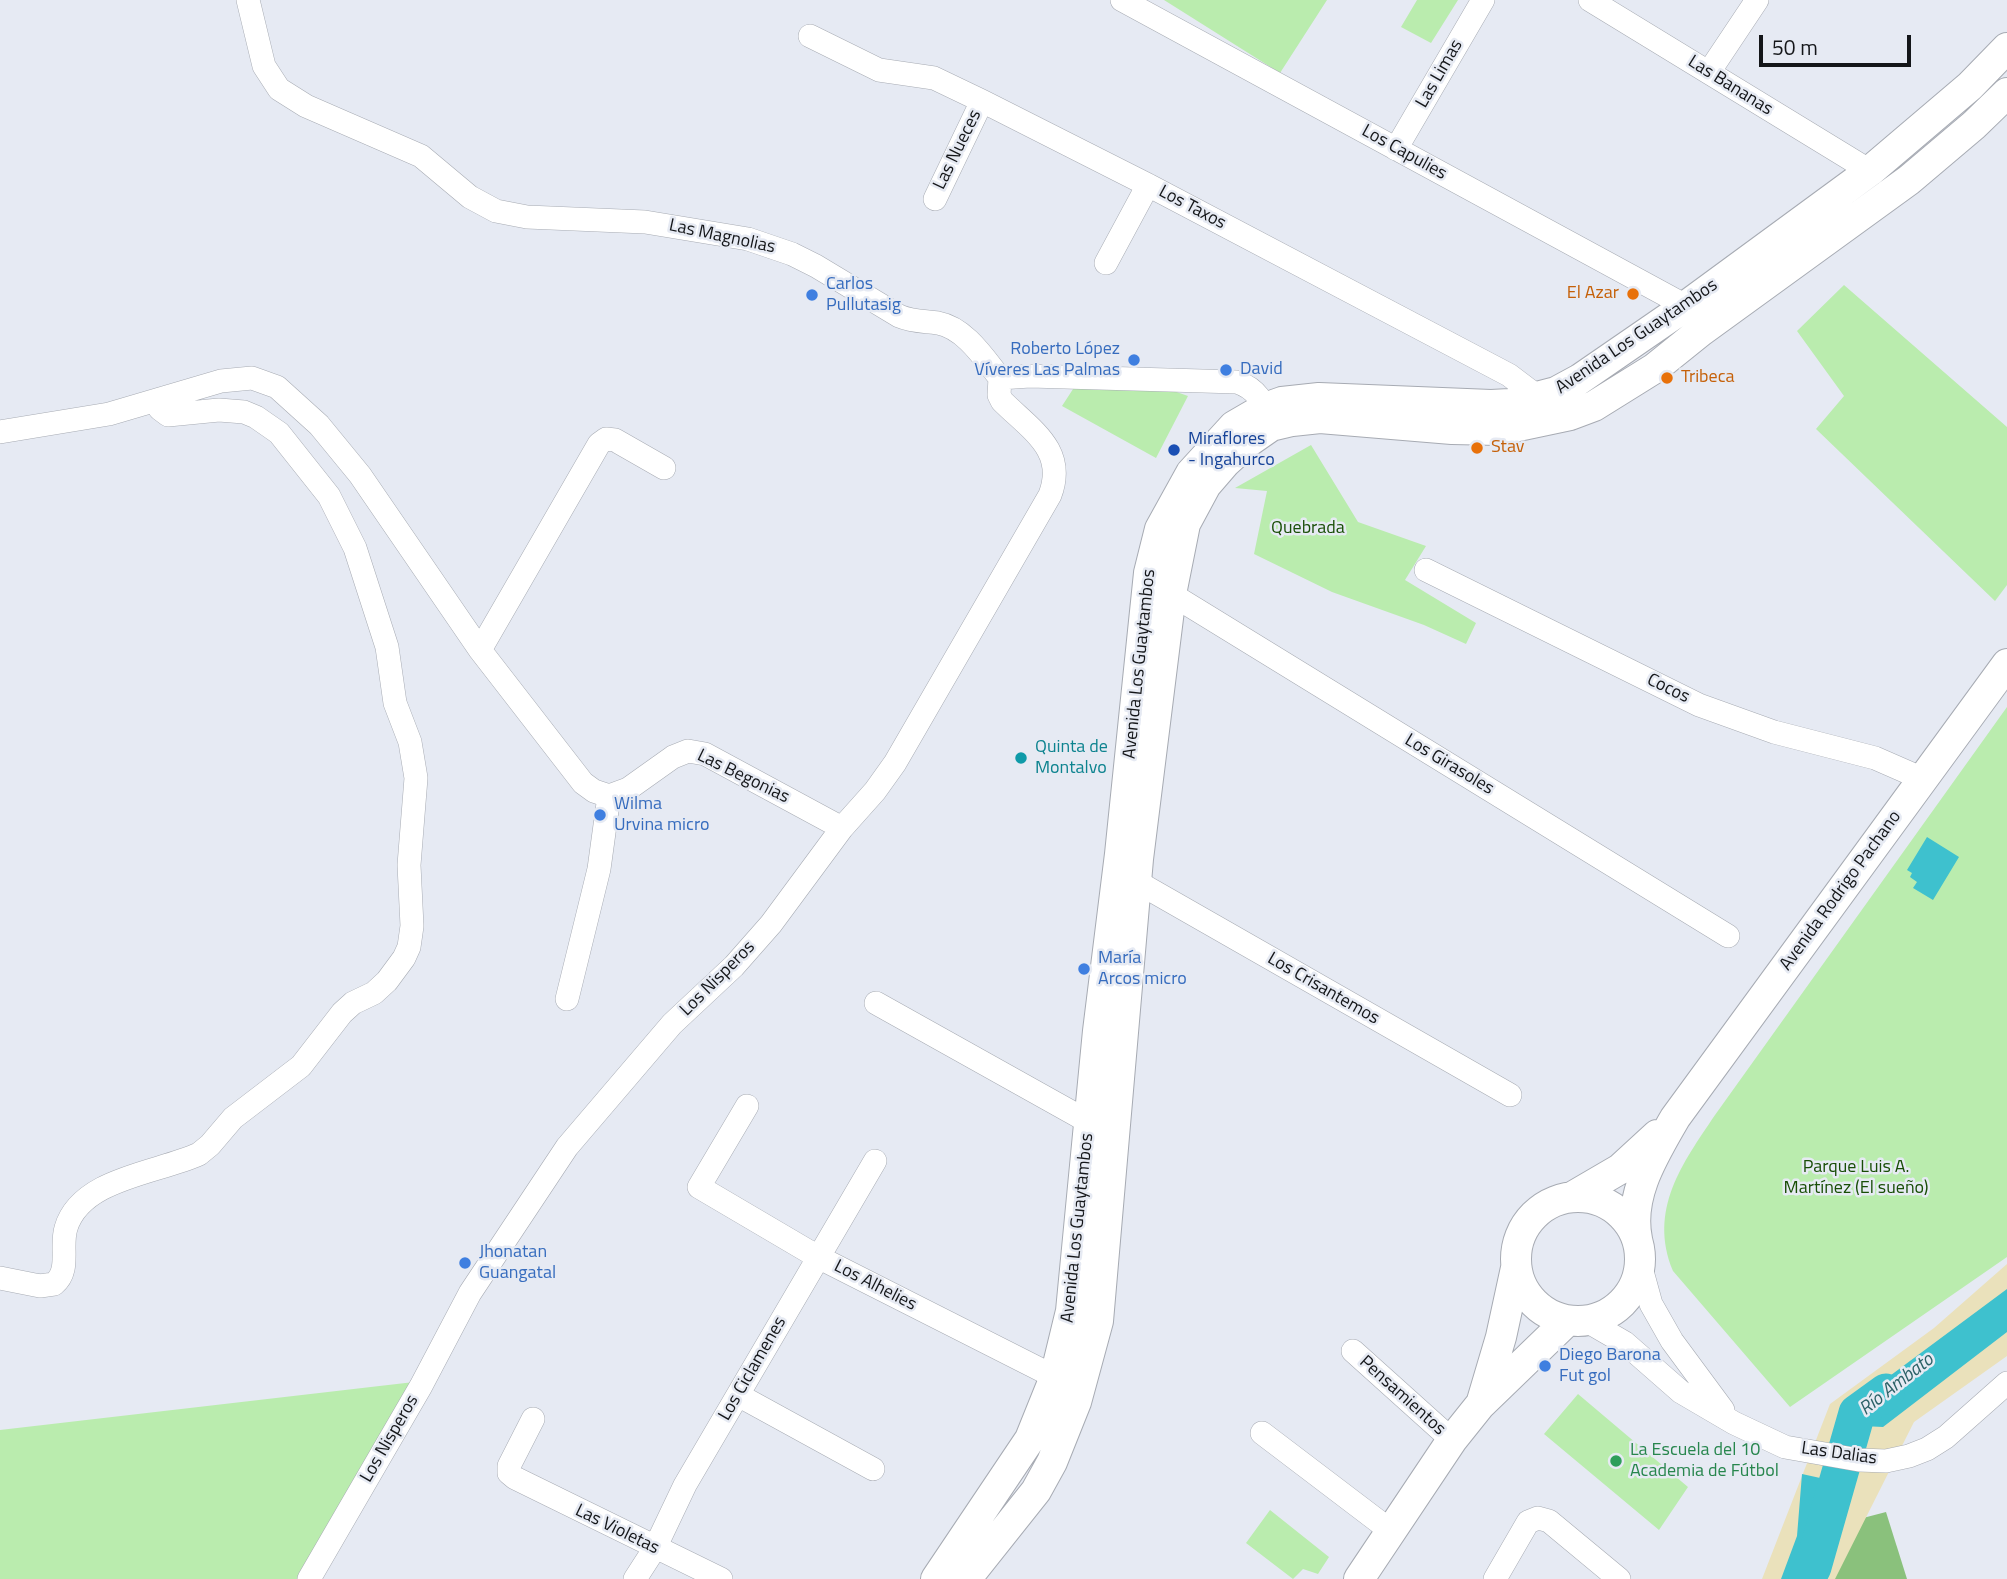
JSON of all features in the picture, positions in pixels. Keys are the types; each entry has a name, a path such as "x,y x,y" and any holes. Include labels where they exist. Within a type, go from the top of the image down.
{"main road":[{"name":"Avenida Los Guaytambos","path":"1538,410 1556,392 1580,379 1686,306 1870,172 1970,86 2007,48"},
{"name":"Avenida Los Guaytambos","path":"966,1579 1036,1491 1052,1462 1076,1402 1098,1321 1132,865 1149,573 1160,529 1198,479 1248,442 1282,402 1319,398 1510,404 1570,415 1594,406 1655,368 1701,331 1909,180 2007,93"},
{"name":"Avenida Los Guaytambos","path":"936,1579 1030,1439 1055,1377 1071,1311 1089,1122 1132,865 1171,594 1185,524 1198,479"},
{"name":"Avenida Rodrigo Pachano","path":"1639,1251 1633,1220 1647,1168 1675,1118 2007,664"},
{"name":"Avenida Rodrigo Pachano","path":"1572,1198 1620,1169 1675,1118"},
{"path":"1480,1405 1501,1337 1516,1268 1516,1248 1523,1229 1535,1213 1552,1203 1572,1198 1592,1199 1612,1207 1627,1221 1639,1251 1635,1284 1624,1302 1607,1314 1577,1321 1549,1314 1533,1303 1521,1287 1516,1268"},
{"path":"1359,1579 1452,1440 1480,1405 1577,1321"}],"street":[{"name":"Las Magnolias","path":"248,0 264,66 279,89 306,106 421,156 470,197 496,211 527,217 664,224 748,239 816,266 899,316 911,321 938,323 952,328 974,346 1000,378"},
{"name":"Los Capulies","path":"1122,0 1686,306"},
{"name":"Las Limas","path":"1396,149 1483,0"},
{"name":"Las Bananas","path":"1590,0 1870,172"},
{"path":"1709,72 1757,0"},
{"name":"Los Taxos","path":"810,36 879,70 934,78 1148,184 1509,375 1538,410"},
{"name":"Las Nueces","path":"935,199 982,102"},
{"path":"1105,262 1148,184"},
{"path":"1000,378 1030,376 1237,382 1250,386 1259,396 1268,417"},
{"path":"0,432 109,414 221,381 252,378 277,387 320,425 360,475 480,650 583,783 594,791 609,796 599,869 567,999"},
{"name":"Los Nisperos","path":"309,1579 421,1386 470,1293 567,1147 673,1024 734,966 771,924 842,828 875,791 895,763 1050,495 1054,483 1054,459 1049,449 1002,401 999,395 1000,378"},
{"path":"0,1278 40,1286 54,1284 63,1272 66,1225 82,1202 106,1187 199,1154 233,1118 301,1066 342,1013 353,1003 374,993 387,981 409,947 412,926 410,846 416,796 414,760 395,703 387,647 365,575 347,530 314,475 269,424 244,412 231,410 168,415 160,409 156,401"},
{"path":"480,650 599,444 606,439 615,440 664,468"},
{"name":"Cocos","path":"1426,570 1699,705 1774,732 1875,758 1923,779"},
{"name":"Los Girasoles","path":"1171,594 1728,936"},
{"name":"Las Begonias","path":"609,796 628,789 673,757 688,751 705,754 842,828"},
{"name":"Los Crisantemos","path":"1132,865 1510,1095"},
{"path":"876,1003 1089,1122"},
{"name":"Los Alhelies","path":"747,1106 699,1187 818,1257 1055,1377"},
{"name":"Los Ciclamenes","path":"635,1579 655,1548 685,1485 875,1161"},
{"name":"Las Dalias","path":"1639,1251 1651,1304 1701,1383 1734,1423"},
{"name":"Las Dalias","path":"1577,1321 1625,1343 1681,1392 1734,1423 1785,1447 1859,1460 1886,1461 1927,1449 1946,1437 2007,1383"},
{"name":"Pensamientos","path":"1353,1351 1452,1440"},
{"path":"738,1395 873,1469"},
{"name":"Las Violetas","path":"533,1419 509,1466 509,1473 514,1478 721,1579"},
{"path":"1262,1433 1391,1531"},
{"path":"1495,1579 1528,1522 1538,1518 1549,1521 1619,1579"}],"green space":[{"path":"1164,0 1327,0 1280,73"},
{"path":"1417,0 1458,0 1431,43 1401,27"},
{"path":"1844,285 2007,427 2007,585 1995,601 1816,429 1844,396 1797,331"},
{"path":"1075,386 1165,388 1188,396 1156,458 1062,406"},
{"name":"Quebrada","path":"1311,445 1358,522 1426,546 1405,580 1476,623 1466,644 1424,625 1332,592 1254,554 1267,491 1235,488"},
{"name":"Parque Luis A. Martínez (El sueño)","path":"2007,707 2007,1257 1790,1407 1673,1271 1666,1249 1664,1228 1672,1188 1691,1151 1715,1115"},
{"path":"414,1382 297,1579 0,1579 0,1430"},
{"name":"La Escuela del 10 Academia de Fútbol","path":"1578,1394 1688,1487 1659,1530 1544,1434"},
{"path":"1270,1510 1329,1557 1318,1574 1303,1569 1293,1579 1246,1543"},
{"path":"1886,1512 1907,1579 1821,1579 1840,1524"}],"sand":[{"path":"2007,1264 2007,1356 1914,1422 1835,1579 1762,1579 1830,1404 1934,1328"}],"water":[{"path":"1927,837 1959,857 1933,900 1913,888 1917,882 1910,877 1912,873 1907,870"},
{"path":"2007,1289 2007,1332 1883,1427 1842,1425 1852,1404"},
{"path":"1802,1474 1843,1483 1835,1527 1817,1579 1781,1579 1797,1536"}],"waterway":[{"name":"Río Ambato","path":"1807,1579 1813,1567 1857,1413 1886,1392"}],"place":[{"name":"El Azar","path":"1633,294"},
{"name":"Carlos Pullutasig","path":"812,295"},
{"name":"Roberto López Víveres Las Palmas","path":"1134,360"},
{"name":"David","path":"1226,370"},
{"name":"Tribeca","path":"1667,378"},
{"name":"Stav","path":"1477,448"},
{"name":"Miraflores - Ingahurco","path":"1174,450"},
{"name":"Quinta de Montalvo","path":"1021,758"},
{"name":"Wilma Urvina micro","path":"600,815"},
{"name":"María Arcos micro","path":"1084,969"},
{"name":"Jhonatan Guangatal","path":"465,1263"},
{"name":"Diego Barona Fut gol","path":"1545,1366"},
{"name":"La Escuela del 10 Academia de Fútbol","path":"1616,1461"}]}
